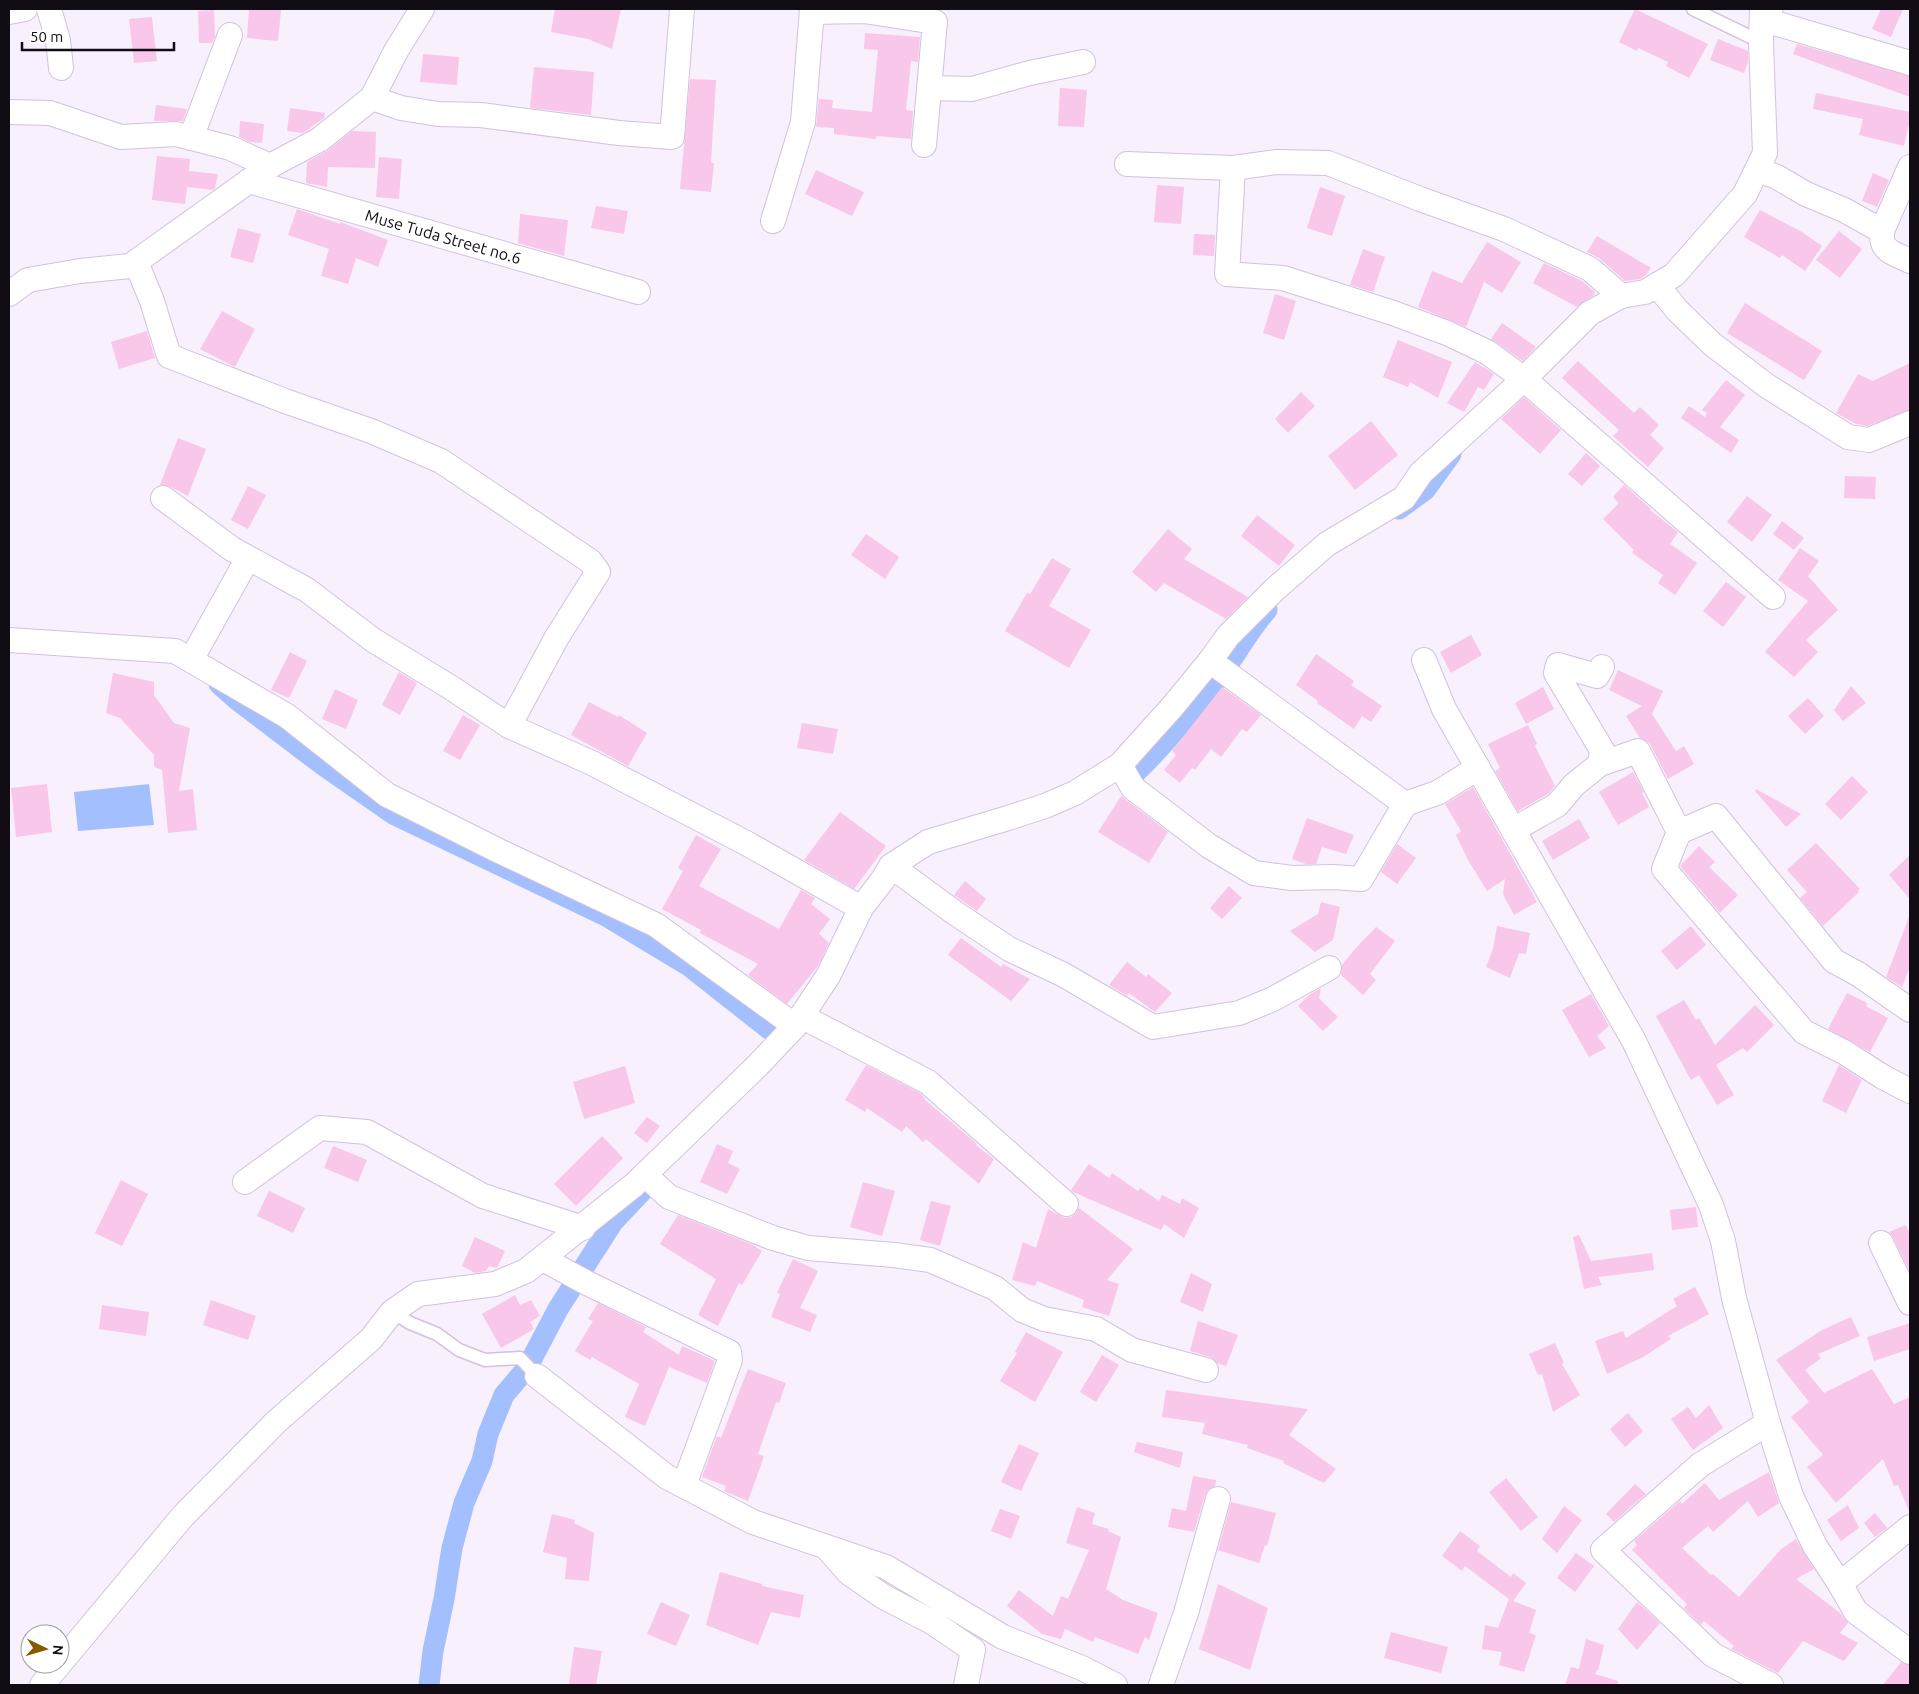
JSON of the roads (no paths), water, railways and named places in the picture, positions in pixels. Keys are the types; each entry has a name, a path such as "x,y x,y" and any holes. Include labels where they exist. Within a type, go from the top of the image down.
{"street":[{"path":"9,12 25,9"},
{"path":"49,9 58,40 61,68"},
{"path":"9,294 28,280 80,271 130,266 270,166 319,140 372,98 396,51 422,9"},
{"path":"372,98 401,108 438,114 481,116 619,133 672,137 682,9"},
{"path":"42,1685 183,1516 276,1422 371,1339 392,1312 418,1294 495,1284 526,1271 583,1228 645,1175 758,1065 798,1021 828,976 861,908 882,882 891,866 928,842 1018,815 1075,793 1120,765 1217,667 1228,636 1274,590 1327,544 1404,498 1427,466 1524,379 1590,312 1621,296 1645,292 1674,275 1745,194 1765,153 1761,42 1762,9"},
{"path":"1770,9 1771,22 1910,63"},
{"path":"772,221 802,122 812,10 864,11 935,22 924,146"},
{"path":"191,138 230,35"},
{"path":"929,88 972,89 1030,73 1083,62"},
{"path":"9,112 50,114 121,137 176,134 230,148 270,166"},
{"path":"1127,164 1233,168 1277,162 1328,163 1387,187 1504,229 1590,269 1621,296"},
{"path":"1910,167 1882,232 1881,242 1885,248 1910,261"},
{"path":"1233,168 1227,274 1282,278 1393,313 1447,333 1487,352 1524,379 1773,597"},
{"path":"1757,170 1844,210 1882,232"},
{"name":"Muse Tuda Street no.6","path":"250,181 638,292"},
{"path":"136,262 152,300 169,356 371,432 441,461 590,561 598,572 557,637 509,726"},
{"path":"1657,285 1677,310 1712,344 1767,386 1848,437 1870,440 1910,422"},
{"path":"163,498 232,549 307,590 373,640 509,726 592,763 746,842 861,908"},
{"path":"191,660 248,558"},
{"path":"9,640 175,651 287,716 387,796 656,925 798,1021 928,1082 1066,1204"},
{"path":"1424,660 1444,709 1634,1041 1711,1205 1723,1241 1734,1298 1768,1423 1791,1496 1814,1546 1840,1584 1856,1612 1910,1652"},
{"path":"1600,764 1602,750 1556,673 1558,665 1597,676 1602,667"},
{"path":"1217,667 1405,804"},
{"path":"1513,830 1556,805 1574,784 1600,764 1638,751 1678,832"},
{"path":"1120,765 1133,788 1209,846 1254,873 1292,878 1332,877 1360,879 1405,804 1437,793 1478,768"},
{"path":"1910,1010 1834,960 1716,816 1678,832 1664,869 1804,1032 1844,1052 1883,1077 1910,1091"},
{"path":"891,866 955,913 1009,949 1064,975 1153,1027 1238,1013 1273,999 1329,968"},
{"path":"245,1182 320,1128 367,1132 483,1196 583,1228"},
{"path":"645,1175 669,1197 773,1238 808,1248 930,1260 995,1288 1022,1310 1044,1319 1096,1329 1132,1350 1206,1370"},
{"path":"1881,1244 1908,1295"},
{"path":"543,1259 587,1283 729,1352 730,1360 684,1485"},
{"path":"537,1376 667,1477 753,1522 886,1567 1003,1637 1082,1668 1114,1685"},
{"path":"1768,1423 1700,1465 1603,1550 1713,1655 1771,1685"},
{"path":"1161,1685 1186,1612 1218,1499"},
{"path":"1840,1584 1910,1527"},
{"path":"824,1546 849,1572 884,1597 932,1622 973,1650 966,1685"}],"lane":[{"path":"1692,9 1761,42"},
{"path":"392,1312 410,1323 438,1334 459,1350 485,1360 520,1358 537,1376"}],"water":[{"path":"149,784 154,825 78,831 74,792"}],"waterway":[{"path":"1399,509 1425,490 1451,454"},
{"path":"1135,773 1195,708 1267,610"},
{"path":"219,684 237,700 324,766 393,814 606,916 689,966 769,1029"},
{"path":"581,1272 613,1222 645,1188"},
{"path":"429,1685 433,1651 452,1548 464,1503 482,1461 488,1434 504,1395 527,1368 558,1309 574,1284"}]}
